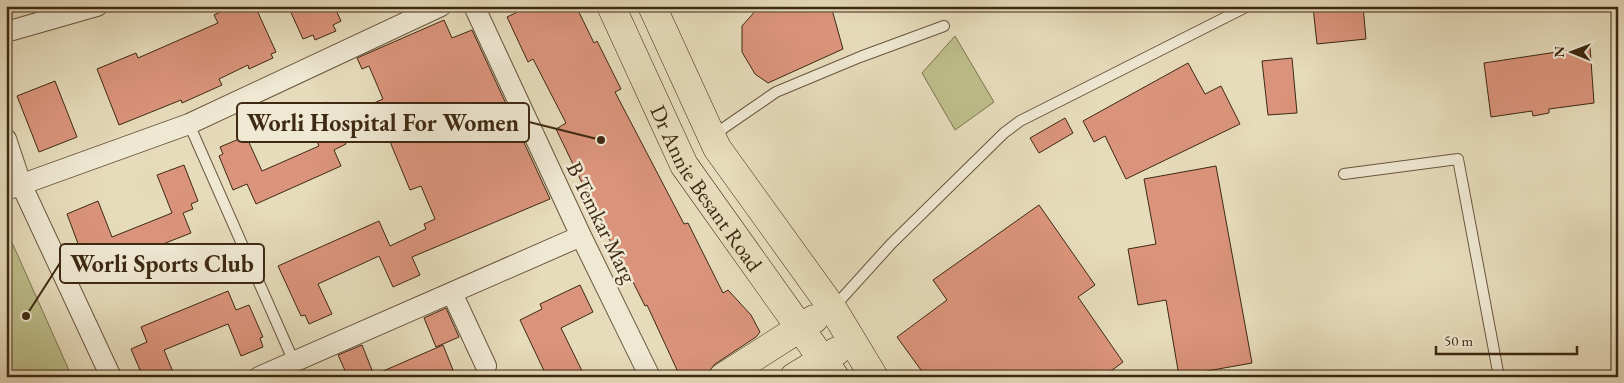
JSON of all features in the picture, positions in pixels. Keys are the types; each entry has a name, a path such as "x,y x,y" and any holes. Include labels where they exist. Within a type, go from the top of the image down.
{"main road":[{"name":"Dr Annie Besant Road","path":"611,6 684,165 828,368"},
{"name":"Dr Annie Besant Road","path":"652,6 712,137 725,160 833,309 874,377"},
{"path":"723,377 799,328 833,309"},
{"path":"794,377 828,368 852,343"}],"street":[{"path":"14,187 189,124 441,6"},
{"name":"B Temkar Marg","path":"474,6 581,236 650,377"},
{"path":"6,32 88,8"},
{"path":"6,139 14,187 111,377"},
{"path":"259,377 581,236"},
{"path":"452,293 486,366"}],"lane":[{"path":"833,309 891,244 1004,133 1020,121 1248,6"},
{"path":"712,137 776,92 860,57 944,26"},
{"path":"189,124 294,362"},
{"path":"1344,174 1458,159 1499,377"}],"green space":[{"path":"955,36 994,102 955,130 922,73"},
{"path":"6,229 72,377 6,377"}],"building":[{"path":"233,6 255,6 276,52 271,54 273,58 249,69 248,65 219,79 222,85 182,103 181,100 119,125 97,69 136,53 138,58 218,23 214,15"},
{"path":"288,6 334,6 341,21 333,25 336,31 315,40 313,35 303,39"},
{"path":"530,6 576,6 594,43 597,41 621,89 615,92 684,224 688,223 723,293 728,290 751,315 760,332 756,337 715,364 702,377 678,372 647,305 645,306 616,248 614,249 556,129 566,123 533,59 528,62 507,17"},
{"path":"776,6 831,6 843,49 768,83 755,74 742,52 742,26 758,8"},
{"path":"1363,6 1366,39 1317,44 1313,7"},
{"path":"444,20 452,38 472,30 550,199 412,257 420,275 393,287 379,256 318,284 332,314 309,324 305,315 301,316 278,266 379,221 390,246 426,229 424,224 435,219 421,186 410,190 374,103 383,99 369,66 362,69 357,58"},
{"path":"1590,47 1594,103 1549,109 1549,113 1533,116 1532,111 1491,117 1484,63"},
{"path":"1292,58 1297,113 1268,115 1262,61"},
{"path":"1188,63 1205,94 1221,86 1240,124 1126,179 1105,136 1094,142 1083,121"},
{"path":"55,81 77,137 39,152 17,96"},
{"path":"327,102 346,144 334,150 341,166 256,204 247,184 233,190 219,156 223,154 220,147 246,136 262,171 319,146 304,113"},
{"path":"1065,118 1073,133 1039,153 1030,138"},
{"path":"184,165 198,201 191,204 193,209 183,213 191,233 107,266 99,249 90,252 88,246 80,249 67,214 98,201 112,237 172,213 157,175"},
{"path":"1216,166 1252,363 1179,376 1166,300 1138,305 1128,249 1156,244 1144,179"},
{"path":"1039,205 1095,285 1078,297 1123,362 1103,377 926,377 897,337 947,300 933,280"},
{"path":"580,285 593,312 561,328 585,377 547,377 520,320 542,309 540,304"},
{"path":"228,291 236,310 249,305 263,337 260,338 263,347 241,356 228,324 164,350 175,377 143,377 131,349 147,342 141,327"},
{"path":"446,308 459,337 436,347 424,318"},
{"path":"362,345 374,375 443,345 453,370 438,377 348,377 338,355"}],"place":[{"name":"Worli Hospital For Women","path":"601,140"},
{"name":"Worli Sports Club","path":"26,316"}]}
